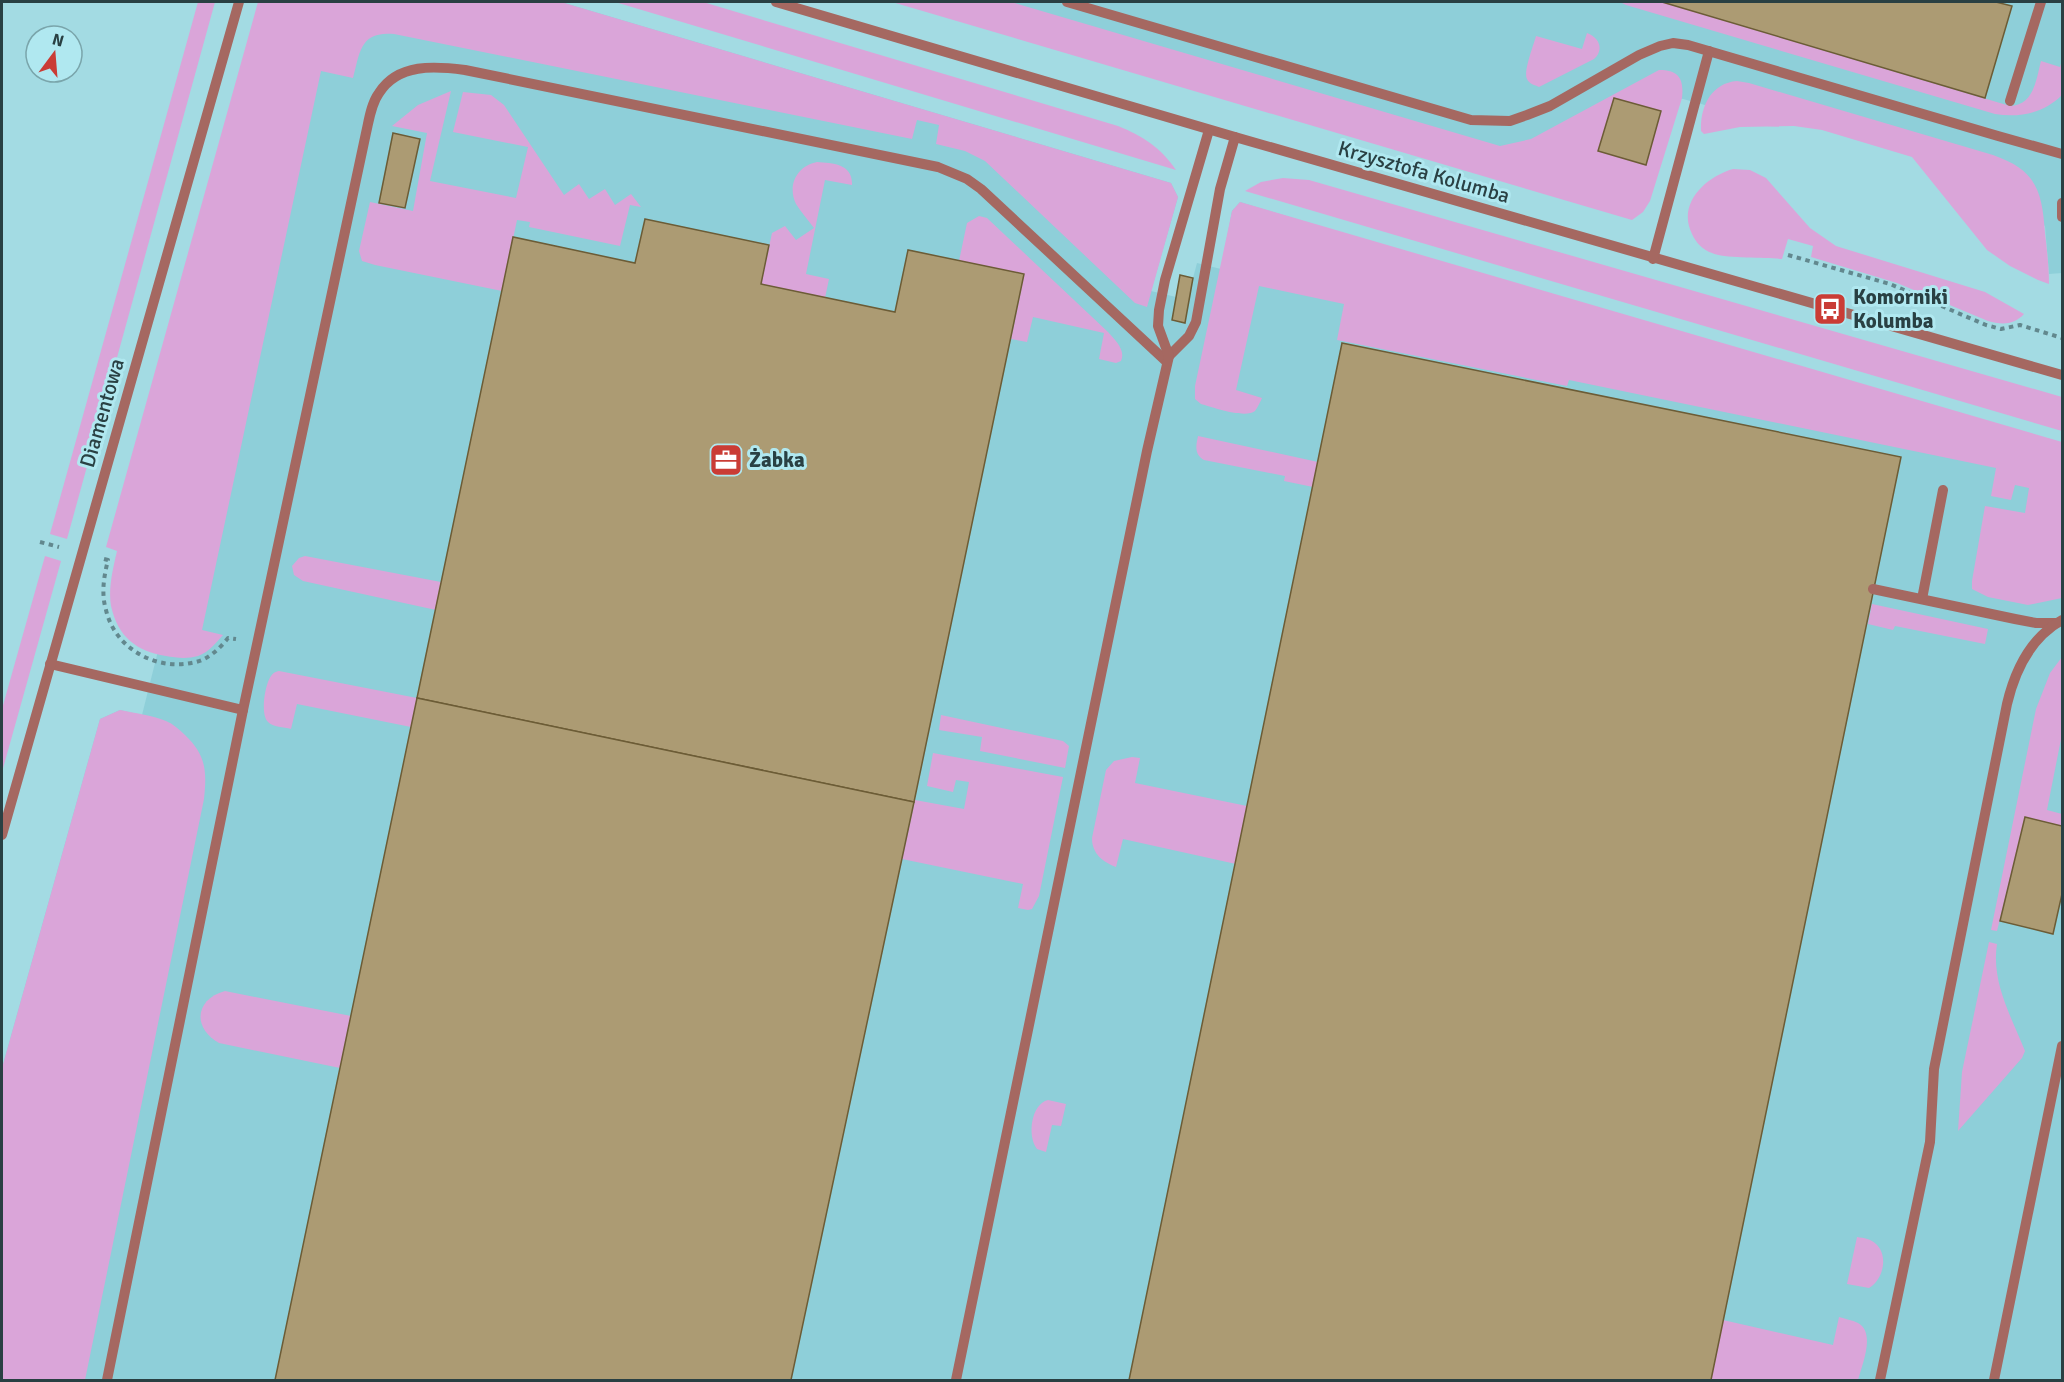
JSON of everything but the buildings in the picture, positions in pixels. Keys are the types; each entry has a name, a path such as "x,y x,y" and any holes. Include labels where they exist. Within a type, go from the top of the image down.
{"street":[{"name":"Diamentowa","path":"2,836 239,2"},
{"name":"Krzysztofa Kolumba","path":"776,2 1653,259 2062,375"},
{"path":"1067,2 1471,120 1510,121 1550,106 1639,55 1660,46 1673,44 1709,51 2062,154"},
{"path":"2010,101 2041,2"},
{"path":"1653,259 1709,51"},
{"path":"107,1380 243,710 366,133 372,108 379,93 389,82 400,73 431,67 465,70 918,162 953,173 981,189 997,202 1168,359"},
{"path":"956,1380 1168,359 1158,326 1165,280 1209,130"},
{"path":"1168,359 1189,336 1196,322 1220,189 1234,137"},
{"path":"2062,203 2062,217"},
{"path":"1922,599 1943,490"},
{"path":"1873,589 2036,623 2060,622"},
{"path":"1880,1380 1930,1142 1934,1069 2007,704 2020,664 2030,650 2060,622"},
{"path":"50,664 243,710"},
{"path":"1994,1380 2062,1046"}],"path":[{"path":"1788,255 1890,284 1986,325 2001,329 2020,325 2062,338"},
{"path":"40,543 66,549"},
{"path":"103,559 108,560 104,580 106,611 115,631 136,654 165,663 196,662 216,651 228,638"}],"shaded area":[{"path":"198,2 215,2 67,539 50,534"},
{"path":"258,2 561,2 1171,183 1178,197 1147,307 1135,303 985,161 965,151 936,144 939,125 917,120 912,139 394,34 374,36 363,45 353,78 321,71 202,630 223,635 209,650 198,656 182,658 155,654 130,641 118,626 111,606 110,593 117,551 106,547"},
{"path":"303,2 561,2 1171,183 1178,197 1151,291 1176,297 1180,275 1193,278 1197,263 1221,269 1232,211 1240,202 2062,452 2062,1380 2,1380 2,1068 100,719 120,710 142,715"},
{"path":"615,2 703,2 1118,126 1151,144 1176,170"},
{"path":"892,2 1011,2 1500,146 1531,139 1659,70 1672,72 1679,77 1682,98 1650,201 1643,212 1632,220"},
{"path":"938,2 2062,2 2062,273 2049,274 2045,226 1919,147 1801,113 1749,117 1672,96 1643,192"},
{"path":"1620,2 1662,2 2010,106 2018,105 2029,96 2033,90 2041,61 2060,67 2062,60 2062,95 2047,106 2031,113 1995,114"},
{"path":"1587,33 1599,44 1599,52 1594,59 1539,87 1528,81 1526,70 1536,36 1582,49"},
{"path":"1737,81 1993,155 2019,167 2028,175 2039,193 2044,218 2049,284 2010,266 1987,250 1912,157 1822,130 1794,126 1740,127 1704,134 1701,131 1701,122 1709,98 1720,86"},
{"path":"451,91 430,181 516,198 528,147 453,132 463,92 491,95 504,105 564,195 579,184 589,199 605,189 615,205 631,194 641,207 630,205 620,246 529,227 530,222 517,220 502,291 362,261 359,251 370,202 413,211 427,133 392,126 418,105"},
{"path":"817,162 835,164 846,169 852,185 825,180 806,274 829,279 825,298 761,284 772,233 785,226 796,240 814,228 796,204 793,197 793,183 799,172"},
{"path":"1733,169 1750,170 1766,178 1810,228 1836,246 1985,292 2024,314 2008,323 1988,321 1897,283 1811,257 1813,246 1788,239 1782,259 1726,256 1709,252 1700,246 1692,234 1688,223 1688,212 1696,193 1704,185"},
{"path":"1283,178 1309,180 2062,397 2062,431 1245,191 1261,182"},
{"path":"1240,202 2062,442 2062,598 2028,605 1988,597 1972,589 1985,506 2025,513 2029,488 2015,485 2011,500 1991,496 1996,468 1569,380 1567,386 1337,340 1344,304 1259,286 1236,390 1262,398 1255,411 1244,414 1201,404 1195,399 1195,386 1232,211"},
{"path":"979,216 987,218 1108,332 1121,349 1121,361 1116,363 1099,359 1104,333 1033,317 1027,342 1011,339 1024,275 959,261 967,223"},
{"path":"1198,436 1318,462 1313,487 1284,481 1285,476 1204,460 1197,452"},
{"path":"45,556 61,561 2,772 2,709"},
{"path":"305,556 441,582 436,610 303,581 294,575 292,566 299,558"},
{"path":"1872,604 1988,629 1985,644 1895,626 1893,630 1868,624"},
{"path":"2062,657 2062,734 2047,810 2062,814 2062,826 2025,817 1997,931 1991,930 2036,709 2050,673"},
{"path":"279,671 417,698 411,727 297,704 291,729 273,725 268,722 264,713 264,699 271,676"},
{"path":"120,710 166,721 192,742 204,764 204,799 85,1380 2,1380 2,1068 100,719"},
{"path":"941,715 1063,741 1069,746 1065,768 980,751 982,737 939,730"},
{"path":"933,753 1063,777 1039,896 1032,909 1018,908 1023,884 902,859 915,800 964,809 969,782 956,780 953,792 927,786"},
{"path":"1132,757 1140,758 1135,783 1247,806 1236,864 1123,839 1116,867 1099,857 1092,844 1092,838 1106,770 1114,761"},
{"path":"1989,942 1997,944 1997,972 2003,999 2025,1051 2022,1058 1958,1131 1962,1072"},
{"path":"225,991 351,1016 340,1068 219,1043 210,1037 201,1022 203,1007 208,1000"},
{"path":"1048,1100 1066,1104 1061,1126 1052,1125 1046,1152 1037,1149 1034,1143 1032,1121 1038,1108"},
{"path":"1857,1237 1874,1242 1882,1255 1881,1274 1869,1288 1847,1284"},
{"path":"1839,1317 1858,1323 1866,1334 1865,1358 1858,1380 1711,1380 1723,1320 1833,1345"}],"place":[{"name":"Komorniki Kolumba","path":"1830,309"},
{"name":"Żabka","path":"726,460"}]}
